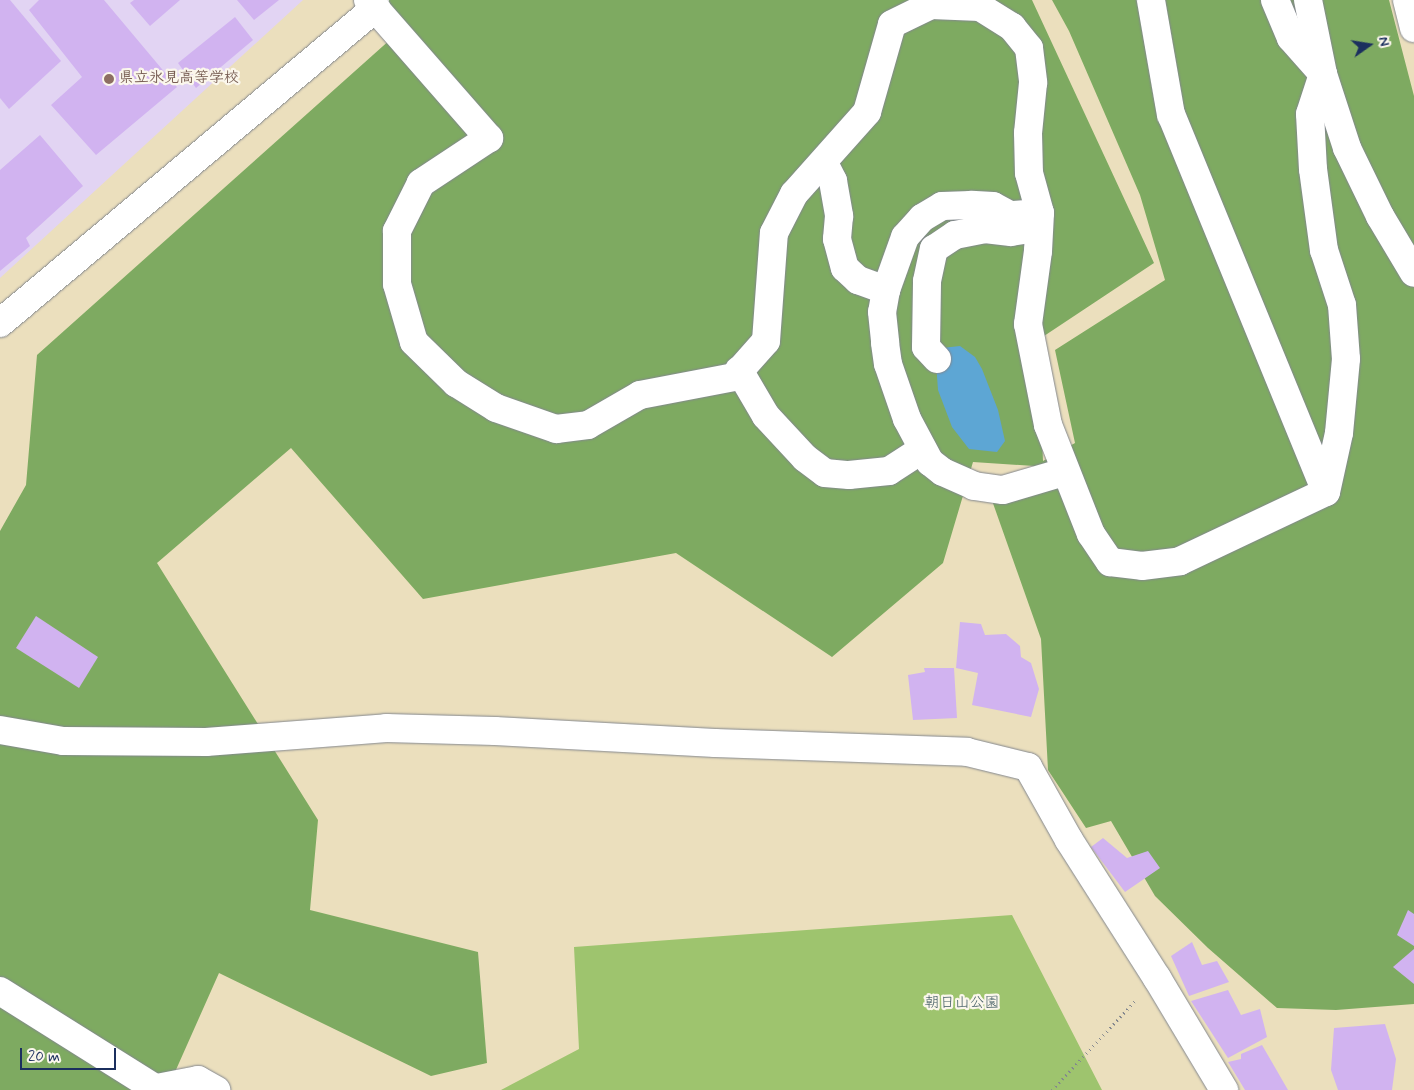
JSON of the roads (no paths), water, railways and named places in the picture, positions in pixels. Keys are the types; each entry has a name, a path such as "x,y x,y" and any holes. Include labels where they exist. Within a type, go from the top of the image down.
{"street":[{"path":"1151,0 1171,115 1326,492"},
{"path":"1274,0 1291,38 1323,74"},
{"path":"1308,0 1323,74 1347,148 1380,216 1414,274"},
{"path":"1407,0 1414,28"},
{"path":"0,323 372,4 489,138 421,183 397,231 397,284 414,342 456,383 496,408 556,429 588,425 640,395 734,377 766,341 774,233 794,194 824,163 867,112 892,24 931,4 980,6 1012,28 1029,48 1034,83 1028,133 1029,173 1040,220 1028,324 1048,425 1064,472 1091,534 1110,562 1142,566 1180,562 1326,492"},
{"path":"1323,74 1310,114 1313,169 1324,250 1342,305 1346,359 1339,433 1326,492"},
{"path":"824,163 833,181 839,216 837,239 845,268 858,280 886,290"},
{"path":"1040,220 1010,214 993,206 942,206 922,218 905,237 886,290 882,312 888,364 907,419 930,462 943,472 974,486 1003,490 1064,472"},
{"path":"937,359 926,347 927,282 934,249 955,235 985,229 1011,232 1040,220"},
{"path":"739,370 766,416 805,458 825,473 849,475 889,471 923,450"},
{"path":"0,730 63,740 206,742 386,728 967,752 1028,767 1068,840 1157,978 1224,1090"},
{"path":"0,990 157,1089 198,1080 216,1090"}],"water":[{"path":"960,346 975,357 982,369 998,410 1005,441 997,452 969,449 952,427 938,390 936,362 942,348"}],"place":[{"name":"県立氷見高等学校","path":"109,79"}],"park label":[{"name":"朝日山公園","path":"962,1004"}]}
